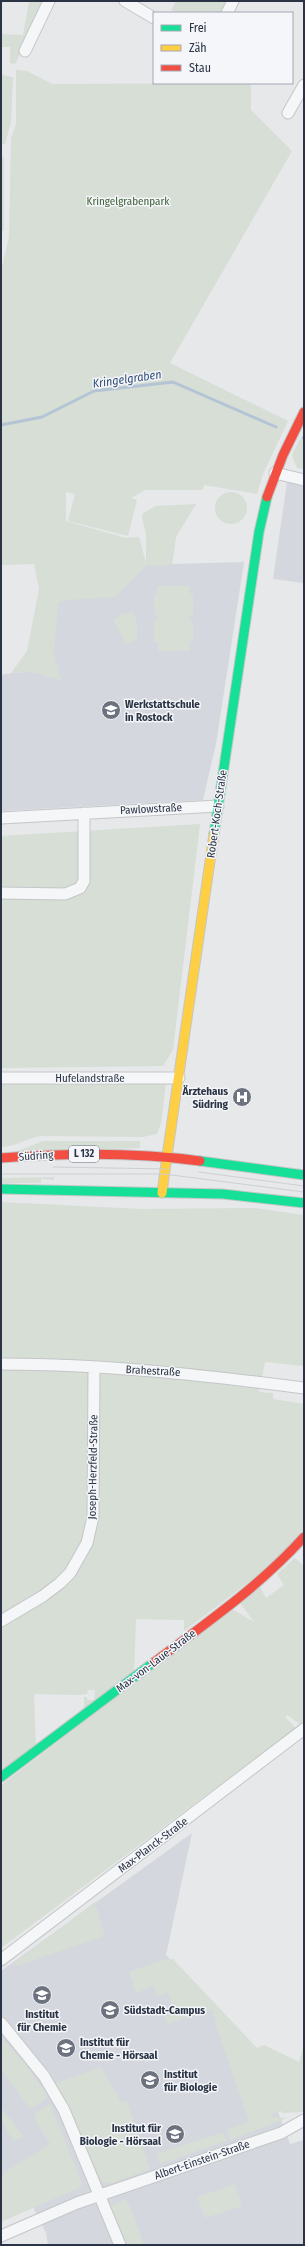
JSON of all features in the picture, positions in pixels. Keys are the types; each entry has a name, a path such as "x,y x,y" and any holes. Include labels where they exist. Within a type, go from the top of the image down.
{"street":[{"path":"25,51 49,1"},
{"path":"125,1 153,17"},
{"path":"227,12 233,1"},
{"path":"288,113 304,85"},
{"name":"Robert-Koch-Straße","path":"167,1156 259,532 266,497 282,454 304,412"},
{"path":"275,473 304,480"},
{"name":"Pawlowstraße","path":"1,818 218,806"},
{"path":"1,894 65,894 80,888 84,881 84,813"},
{"name":"Hufelandstraße","path":"1,1078 179,1078"},
{"name":"Südring","path":"1,1158 49,1154 167,1156 304,1174"},
{"path":"162,1193 167,1156"},
{"path":"1,1189 255,1196 304,1203"},
{"name":"Brahestraße","path":"1,1364 65,1364 94,1368 201,1374 304,1388"},
{"name":"Joseph-Herzfeld-Straße","path":"1,1621 43,1596 60,1583 70,1573 87,1543 93,1517 94,1368"},
{"name":"Max-von-Laue-Straße","path":"1,1777 251,1589 288,1555 304,1537"},
{"name":"Max-Planck-Straße","path":"1,1960 304,1729"},
{"path":"1,2023 30,2058 56,2095 75,2133 120,2245"},
{"name":"Albert-Einstein-Straße","path":"1,2236 43,2216 99,2195 281,2133 304,2120"}],"shaded area":[{"path":"287,482 304,486 304,583 273,579"},
{"name":"Werkstattschule in Rostock","path":"244,562 216,744 203,800 1,811 1,675 30,672 66,567"},
{"name":"Südstadt-Campus","path":"192,1833 166,1955 255,2049 290,2144 304,2140 304,2245 48,2245 46,2233 32,2205 1,2220 1,1971"}],"green space":[{"path":"29,1 46,1 15,64 10,63 10,47 1,47 1,34 23,35"},
{"path":"176,1 221,1 226,3 222,12 176,12 171,10"},
{"name":"Kringelgrabenpark","path":"16,70 27,71 52,84 251,84 251,110 292,151 170,363 288,421 263,474 257,494 204,485 203,490 145,490 131,498 137,500 128,536 68,521 75,494 66,492 66,521 126,538 139,537 146,563 146,534 142,517 143,513 156,506 196,504 176,537 172,565 147,565 115,597 66,600 58,603 54,654 61,680 30,672 11,673 27,651 39,589 34,564 1,565 1,271 9,237 11,138 16,124"},
{"path":"1,75 13,77 11,122 5,144 1,144"},
{"path":"1,157 4,157 4,231 1,231"},
{"path":"300,439 304,441 304,469 297,468 292,455"},
{"path":"228,492 234,492 244,499 247,508 246,514 240,521 234,524 228,524 218,517 215,511 215,505 222,495"},
{"path":"157,586 190,586 190,594 193,594 193,615 190,615 190,621 193,621 193,642 190,642 190,651 158,651 158,642 154,642 154,621 158,621 157,615 154,615 154,594 157,594"},
{"path":"134,612 137,624 137,639 126,644 113,620 122,614"},
{"path":"200,824 173,1050 163,1066 1,1068 1,836"},
{"path":"162,1082 166,1084 161,1123 157,1134 143,1137 41,1136 11,1146 1,1147 1,1083"},
{"path":"43,1141 140,1141 140,1148 15,1152"},
{"path":"54,1177 54,1180 41,1179 41,1183 1,1183 1,1178"},
{"path":"1,1202 141,1209 255,1208 304,1215 304,1366 265,1362 259,1392 273,1393 273,1399 304,1404 304,1533 277,1561 184,1631 184,1620 136,1619 134,1672 84,1709 84,1697 87,1697 87,1700 94,1700 95,1690 88,1690 87,1694 80,1695 34,1694 36,1748 1,1773"},
{"path":"295,1558 304,1566 304,1721 300,1724 287,1715 285,1717 296,1728 1,1948 1,1785 232,1609 254,1622 240,1603 260,1587 266,1598 284,1585 277,1574"},
{"path":"95,1902 105,1936 17,1966 14,1963"},
{"path":"173,1959 257,2048 264,2045 299,2062 304,2045 304,2112 282,2113 281,2111 271,2114 273,2117 287,2118 230,2140 227,2130 249,2122 216,2026 213,2009 167,2024 164,2015 174,2011 168,1992 157,1996 154,1986 136,1993 129,1972 163,1960"},
{"path":"1,2037 26,2065 47,2095 46,2099 30,2109 1,2070"},
{"path":"101,2067 121,2102 127,2101 150,2169 112,2183 105,2183 98,2179 75,2120 55,2083"},
{"path":"50,2104 82,2183 81,2187 1,2222 1,2177 4,2175 3,2173 50,2144 34,2118 36,2117 34,2114"},
{"path":"1,2107 24,2136 14,2142 1,2121"},
{"path":"223,2132 226,2141 160,2164 156,2154"},
{"path":"235,2184 242,2206 205,2218 197,2197"},
{"path":"125,2199 132,2210 144,2245 124,2245 108,2207"}],"waterway":[{"name":"Kringelgraben","path":"1,425 42,417 94,391 173,382 276,427"}],"tram line":[{"path":"53,1167 167,1169"},
{"path":"199,1172 304,1186"},
{"path":"1,1174 164,1174 304,1192"}],"traffic: fast":[{"path":"214,834 259,532 267,497"},
{"path":"200,1161 304,1175"},
{"path":"1,1189 223,1194 304,1203"},
{"path":"1,1777 153,1663"}],"traffic: slow":[{"path":"167,1156 214,834"},
{"path":"162,1193 167,1156"}],"traffic: jam":[{"path":"267,497 283,455 304,412"},
{"path":"1,1158 101,1154 151,1156 200,1161"},
{"path":"153,1663 251,1588 304,1537"}],"place":[{"name":"Werkstattschule in Rostock","path":"111,710"},
{"name":"Ärztehaus Südring","path":"242,1097"},
{"name":"Institut für Chemie","path":"42,1995"},
{"name":"Südstadt-Campus","path":"110,2010"},
{"name":"Institut für Chemie - Hörsaal","path":"66,2048"},
{"name":"Institut für Biologie","path":"150,2080"},
{"name":"Institut für Biologie - Hörsaal","path":"175,2134"}]}
